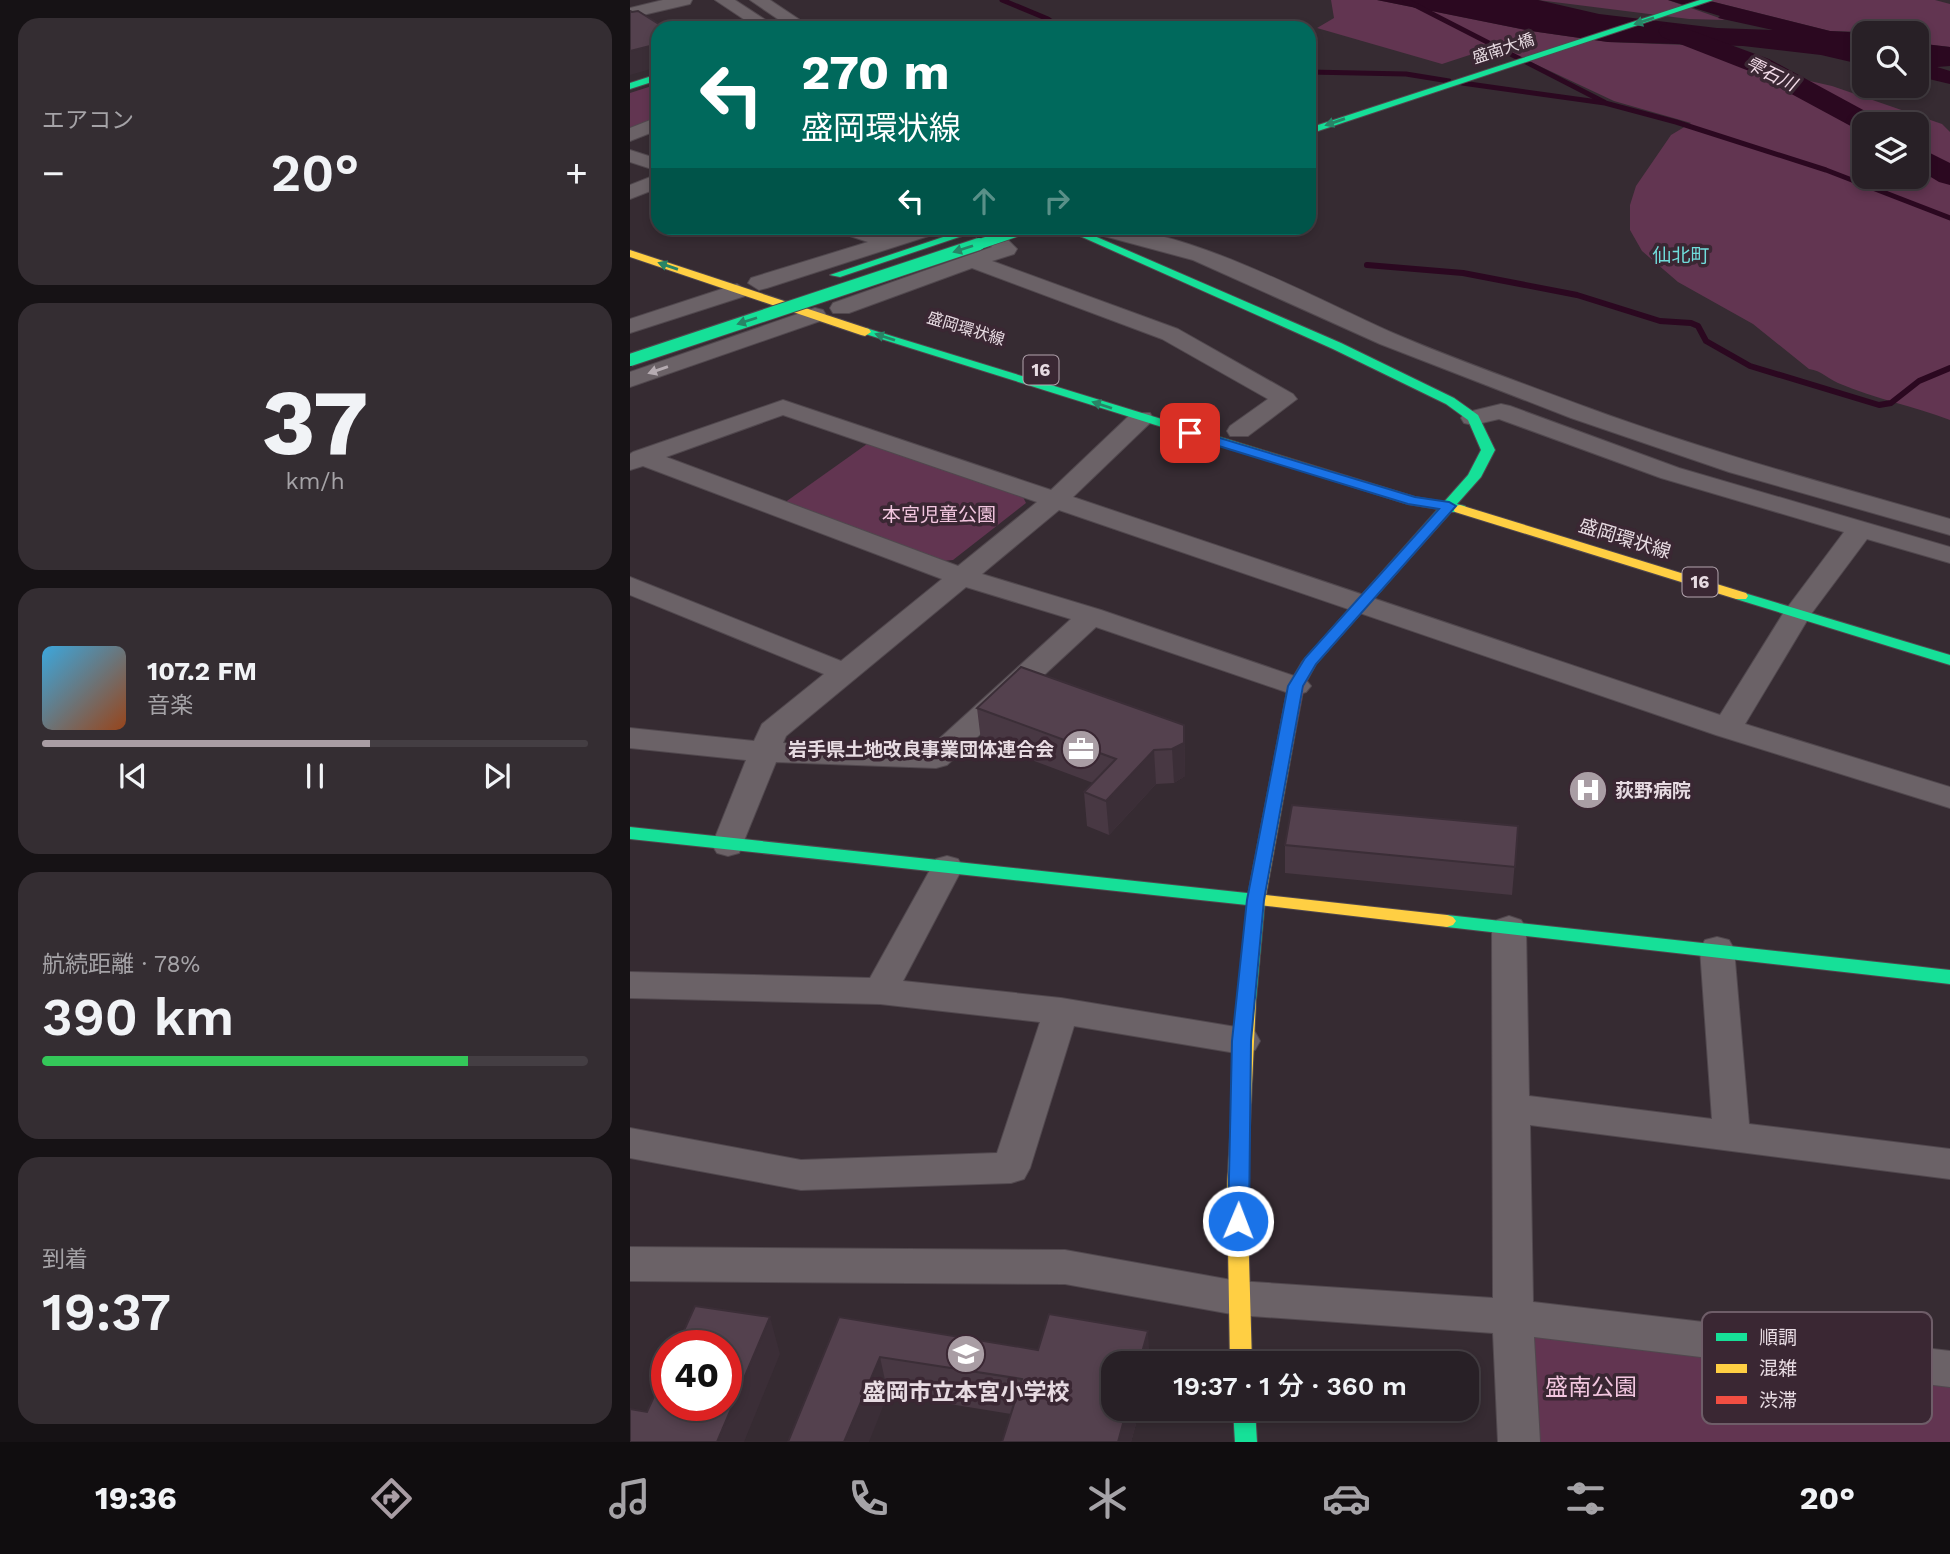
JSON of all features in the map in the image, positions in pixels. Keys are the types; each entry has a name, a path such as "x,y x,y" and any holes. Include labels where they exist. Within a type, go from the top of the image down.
{"street":[{"path":"630,13 684,0"},
{"path":"723,0 758,21"},
{"path":"758,0 792,21"},
{"name":"盛南大橋","path":"1316,115 1665,0"},
{"name":"盛南大橋","path":"1316,129 1709,0"},
{"path":"630,86 651,79"},
{"path":"630,135 651,126"},
{"path":"630,156 651,163"},
{"path":"630,193 651,183"},
{"path":"867,235 889,242"},
{"path":"759,283 912,235"},
{"path":"630,343 962,235"},
{"path":"841,308 1006,248 991,235"},
{"path":"630,360 1007,235"},
{"path":"1084,235 1416,383 1450,401 1473,418 1488,450 1474,477 1310,662 1296,686 1256,900 1242,1041 1237,1298 1240,1351"},
{"path":"1123,235 1202,255 1388,339 1580,413 1738,467 1950,527"},
{"name":"盛岡環状線","path":"630,238 759,283 1425,488 1449,506"},
{"name":"盛岡環状線","path":"630,253 737,291 1141,418 1413,501 1449,506 1950,660"},
{"path":"972,261 1170,334 1285,399 1239,432"},
{"path":"630,326 737,291"},
{"path":"630,380 815,315"},
{"path":"636,460 783,407 1727,728 1950,798"},
{"path":"1473,418 1501,411 1670,473 1859,531 1950,555"},
{"path":"728,845 773,731 1054,501 1141,418"},
{"path":"636,460 960,576 1091,616 1296,686"},
{"path":"1727,728 1798,612 1859,531"},
{"path":"630,585 844,672"},
{"path":"630,738 766,752 936,758 1091,616"},
{"path":"630,833 1717,949 1950,977"},
{"path":"880,991 947,867"},
{"path":"1509,928 1513,1317 1519,1442"},
{"path":"1717,949 1732,1137"},
{"path":"630,985 880,991 1061,1011 1242,1041"},
{"path":"630,1143 801,1175 1011,1168 1061,1011"},
{"path":"1509,1108 1950,1164"},
{"path":"630,1264 1065,1267 1237,1298 1513,1317 1702,1339"},
{"path":"1932,1367 1950,1369"},
{"path":"1245,1421 1246,1442"}],"green space":[{"path":"1331,0 1377,0 1531,31 1608,42 1712,46 1783,75 1832,86 1852,93 1852,98 1867,98 1907,112 1852,112 1852,189 1929,189 1929,120 1942,124 1950,132 1950,420 1852,389 1809,369 1753,324 1678,282 1642,251 1630,230 1630,205 1636,186 1671,135 1691,123 1614,101 1497,46 1442,64 1317,28 1334,18"},
{"path":"1538,0 1668,0 1725,20 1689,19"},
{"path":"1706,0 1935,0 1950,4 1950,47 1929,45 1929,21 1852,21 1852,32 1830,31"},
{"path":"651,86 651,120 630,130 630,93"},
{"name":"本宮児童公園","path":"867,444 1023,497 1026,503 953,560 943,561 784,503"},
{"name":"盛南公園","path":"1533,1325 1702,1346 1702,1424 1932,1424 1932,1376 1950,1378 1950,1442 1537,1442"}],"shaded area":[{"name":"雫石川","path":"1377,0 1538,0 1599,14 1717,28 1773,30 1718,18 1720,16 1668,0 1706,0 1830,31 1852,32 1852,62 1821,55 1743,46 1608,42 1531,31"},
{"path":"1929,45 1950,47 1950,66 1937,67 1950,71 1950,84 1929,79"}],"building":[{"path":"630,11 638,11 654,21 651,21 651,46 630,51"},
{"path":"1021,667 1184,725 1184,743 1172,749 1154,750 1106,801 1084,792 1116,759 977,708"},
{"path":"1292,805 1518,826 1515,867 1285,845"},
{"path":"695,1306 770,1317 742,1383 742,1330 684,1330"},
{"path":"1049,1314 1148,1331 1142,1351 1101,1351 1101,1421 1124,1421 1118,1442 1002,1442 1022,1379 880,1357 844,1442 788,1442 839,1317 1038,1350"},
{"path":"651,1403 651,1421 726,1421 717,1442 630,1442 630,1409 647,1412"}],"waterway":[{"path":"1002,0 1051,21"},
{"path":"1405,0 1604,102"},
{"name":"雫石川","path":"1671,31 1759,65 1852,115"},
{"path":"1316,72 1406,74 1449,81"},
{"path":"1462,83 1605,103 1676,122 1826,170 1950,218"},
{"name":"雫石川","path":"1929,163 1950,176"},
{"path":"1367,265 1463,273 1577,295 1660,321 1691,323 1698,326 1706,341 1750,366 1879,405 1891,403 1919,381 1950,368"}],"traffic: fast":[{"path":"1316,129 1709,0"},
{"path":"630,86 651,79"},
{"path":"836,275 959,235"},
{"path":"630,360 1007,235"},
{"path":"1084,235 1337,346 1450,401 1473,418 1488,450 1474,477 1388,574"},
{"path":"865,332 1413,501 1460,509"},
{"path":"1741,596 1950,660"},
{"path":"630,833 1256,900 1247,1000"},
{"path":"1447,921 1950,977"},
{"path":"1245,1421 1246,1442"}],"traffic: slow":[{"path":"630,253 865,332"},
{"path":"1460,509 1741,596"},
{"path":"1288,728 1256,900 1447,921"},
{"path":"1241,1351 1237,1189 1247,1000"}],"traffic: jam":[{"path":"1288,728 1296,686 1310,662 1388,574"}],"place":[{"name":"岩手県土地改良事業団体連合会","path":"1081,749"},
{"name":"荻野病院","path":"1588,790"},
{"name":"盛岡市立本宮小学校","path":"966,1354"}],"district":[{"name":"仙北町","path":"1681,255"}],"route":[{"path":"1190,433 1413,501 1449,506 1310,662 1296,686 1256,900 1242,1041 1238,1221"}]}
